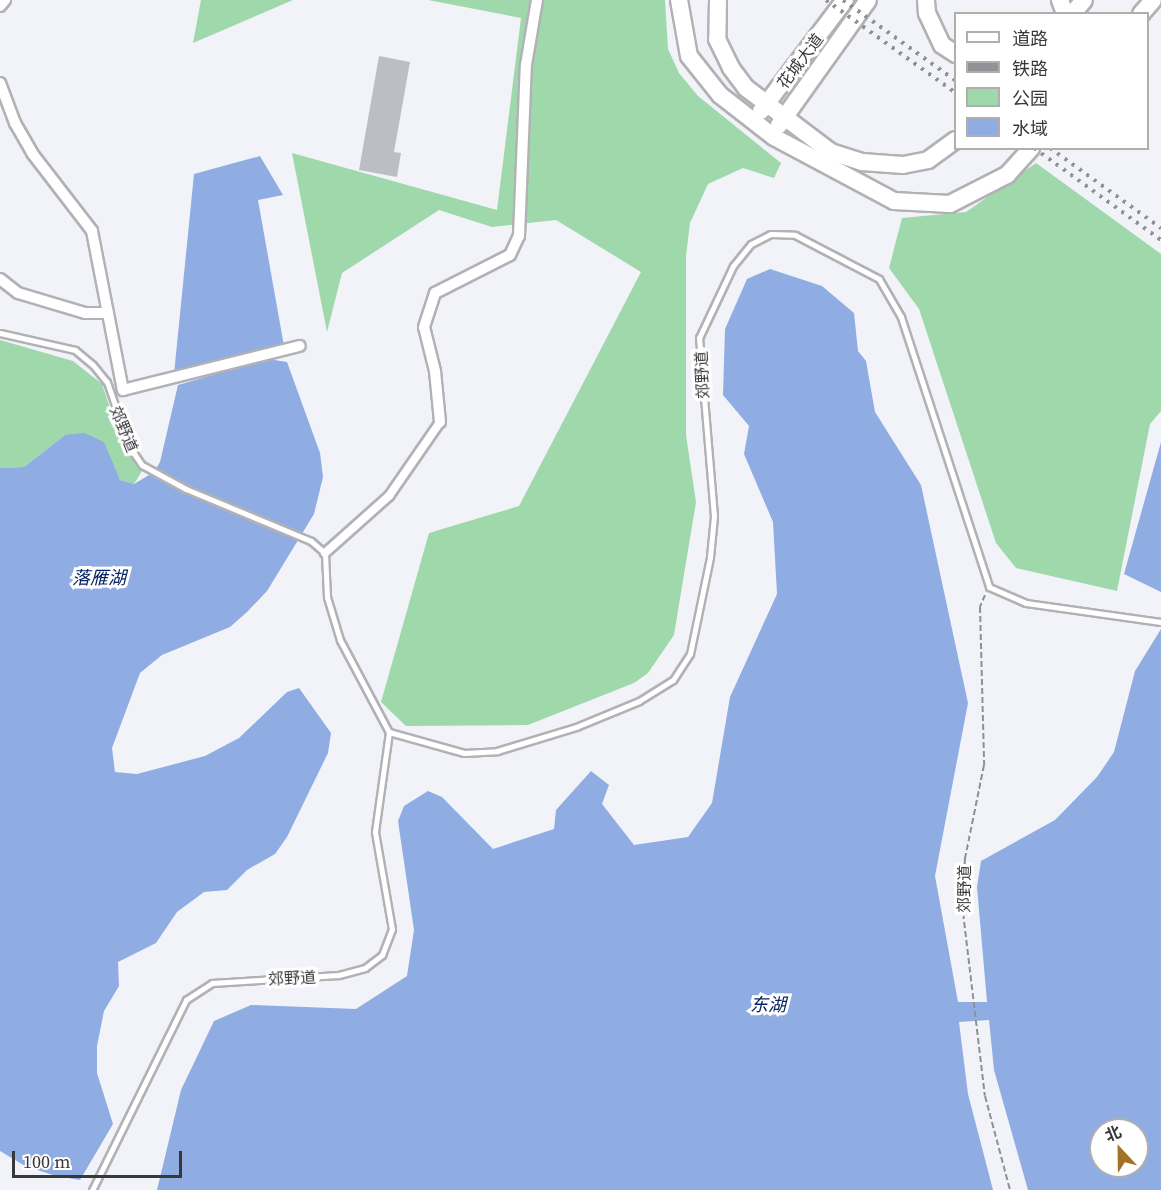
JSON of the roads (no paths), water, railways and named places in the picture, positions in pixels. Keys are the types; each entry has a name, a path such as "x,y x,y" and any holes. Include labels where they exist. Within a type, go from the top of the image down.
{"main road":[{"path":"679,0 689,56 720,95 774,137 894,201 950,204 1007,175 1029,150"},
{"path":"718,0 717,39 746,88 831,152 862,162 903,165 928,160 954,142"},
{"name":"花城大道","path":"752,120 768,105 845,0"},
{"path":"774,137 784,116 867,0"},
{"path":"926,0 927,13 942,45 954,53"},
{"path":"1074,12 1084,0"},
{"path":"1143,12 1153,0"}],"street":[{"path":"0,6 5,0"},
{"path":"325,553 389,496 440,422 435,371 424,327 435,293 510,255 519,236 526,65 537,0"},
{"path":"0,83 15,123 32,153 92,231 123,390 300,346"},
{"path":"0,279 18,293 85,313 108,312"}],"lane":[{"name":"郊野道","path":"92,1190 186,1000 212,983 338,975 365,968 382,955 392,929 375,831 389,732 464,753 497,752 576,727 639,700 673,680 690,654 711,557 714,516 699,338 733,266 751,244 771,234 795,235 879,279 901,317 989,587 1026,603 1161,622"},
{"name":"郊野道","path":"0,333 75,350 107,382 129,446 142,465 186,489 311,541 325,553"},
{"path":"111,396 123,390"},
{"path":"325,553 327,597 340,640 389,732"}],"water":[{"path":"260,156 283,195 258,200 284,346 174,374 194,174"},
{"name":"东湖","path":"770,269 822,286 854,313 858,351 866,361 875,412 921,485 968,703 935,876 958,1002 987,1002 977,887 981,861 1055,820 1097,777 1114,752 1135,671 1161,629 1161,1190 1028,1190 994,1070 989,1020 959,1022 968,1094 993,1190 157,1190 181,1090 214,1021 251,1005 356,1009 407,976 414,930 398,821 404,806 428,791 442,797 493,849 554,829 556,810 591,771 609,785 602,804 634,845 688,837 712,803 730,697 777,594 773,522 744,454 749,426 723,395 725,329 747,279"},
{"name":"落雁湖","path":"268,359 287,362 320,453 323,477 314,514 267,591 247,612 230,627 162,655 140,673 112,748 115,772 137,774 205,756 239,738 287,692 299,688 331,733 328,753 287,837 275,854 247,870 227,890 204,892 177,912 156,943 118,962 119,986 104,1011 97,1046 97,1073 113,1124 80,1180 56,1176 25,1166 0,1151 0,468 24,467 65,435 84,433 104,442 120,480 134,484 154,472 160,462 178,385"},
{"path":"1161,442 1161,592 1124,574"}],"railway":[{"path":"826,0 954,92"},
{"path":"843,0 954,80"},
{"path":"1037,150 1161,240"},
{"path":"1053,150 1161,228"}]}
